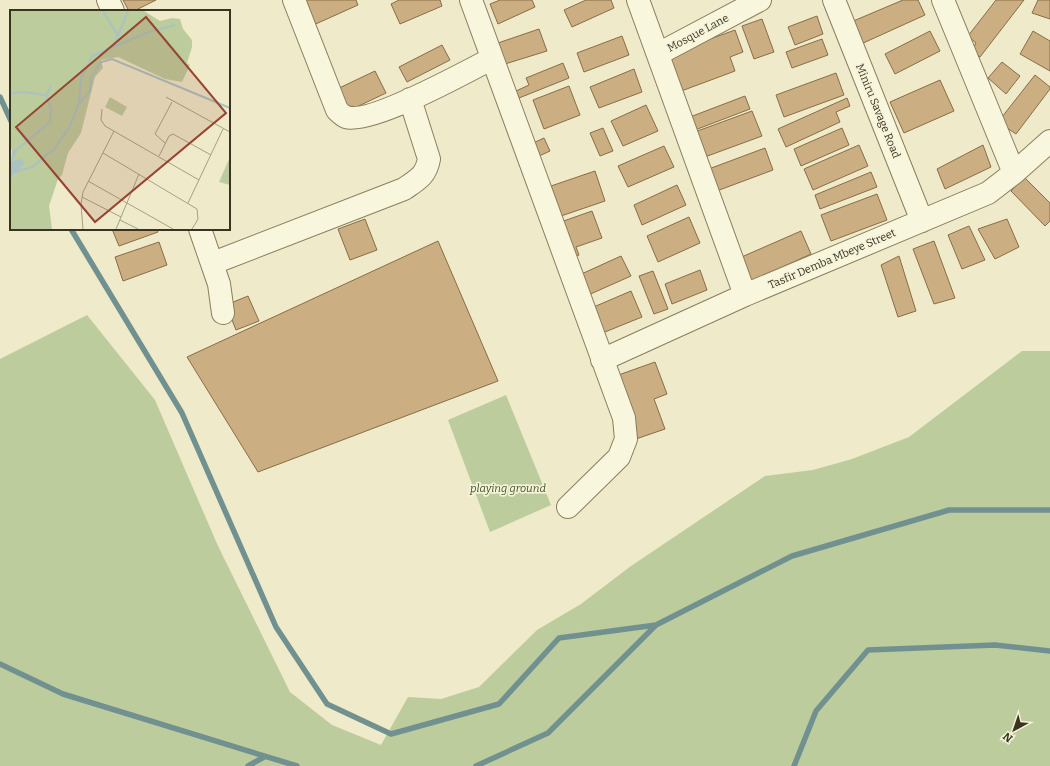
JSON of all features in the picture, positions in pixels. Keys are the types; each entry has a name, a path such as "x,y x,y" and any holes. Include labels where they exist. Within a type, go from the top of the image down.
{"street":[{"path":"108,0 113,10"},
{"path":"294,0 336,110 346,117 364,117 410,99 491,59"},
{"path":"471,0 491,59 624,418 626,438 619,457 568,507"},
{"path":"638,0 745,295"},
{"name":"Mosque Lane","path":"658,54 760,0"},
{"name":"Miniru Savage Road","path":"834,0 922,221"},
{"path":"943,0 1014,173"},
{"path":"213,263 404,189 420,177 427,169 429,159 410,99"},
{"name":"Tasfir Demba Mbeye Street","path":"602,360 745,295 988,193 1014,173 1050,141"},
{"path":"200,230 219,284 223,312"}],"green space":[{"path":"87,315 155,400 218,546 290,692 332,725 381,745 408,697 441,699 479,687 537,630 581,604 631,566 765,476 813,470 852,459 909,437 1022,351 1050,351 1050,766 0,766 0,359"},
{"name":"playing ground","path":"506,395 551,505 490,532 448,420"}],"building":[{"path":"123,0 156,0 136,10 128,10"},
{"path":"297,0 356,0 358,5 309,27"},
{"path":"399,0 440,0 442,6 400,24 391,4"},
{"path":"500,0 532,0 535,7 498,24 490,4"},
{"path":"586,0 611,0 614,8 572,27 564,10"},
{"path":"903,0 918,0 925,15 861,44 851,22"},
{"path":"996,0 1024,0 980,57 972,50 976,43 968,36"},
{"path":"1038,0 1050,0 1050,19 1032,13"},
{"path":"817,16 823,34 795,45 788,27"},
{"path":"762,19 774,52 754,59 742,26"},
{"path":"539,29 547,51 505,64 498,43"},
{"path":"735,30 743,52 730,57 735,71 676,93 663,56"},
{"path":"930,31 940,51 895,74 885,54"},
{"path":"1033,31 1050,41 1050,71 1020,54"},
{"path":"622,36 629,55 584,72 577,53"},
{"path":"822,39 828,55 792,68 786,52"},
{"path":"442,45 450,60 407,82 399,67"},
{"path":"1002,62 1020,76 1006,94 988,78"},
{"path":"563,63 569,78 519,98 516,91 529,85 526,78"},
{"path":"634,69 642,92 599,108 590,87"},
{"path":"375,71 386,93 346,112 335,90"},
{"path":"836,73 844,95 784,117 776,95"},
{"path":"1035,75 1050,87 1050,89 1016,134 998,122"},
{"path":"940,80 954,111 904,133 890,102"},
{"path":"569,86 580,115 544,129 533,100"},
{"path":"745,96 750,109 695,130 690,117"},
{"path":"847,98 850,106 836,112 840,122 786,147 778,129"},
{"path":"646,105 658,131 623,146 611,121"},
{"path":"752,111 762,136 702,158 692,133"},
{"path":"603,128 613,151 600,156 590,133"},
{"path":"842,128 849,145 801,166 794,149"},
{"path":"544,138 550,151 537,157 531,144"},
{"path":"859,145 868,166 813,190 804,169"},
{"path":"983,145 991,167 945,189 937,169"},
{"path":"664,146 674,167 628,187 618,166"},
{"path":"765,148 773,170 714,192 706,170"},
{"path":"595,171 605,201 561,216 551,186"},
{"path":"871,172 877,187 820,209 815,195"},
{"path":"1024,177 1050,203 1050,221 1045,226 1011,191"},
{"path":"677,185 686,205 642,225 634,205"},
{"path":"877,194 887,220 831,241 821,215"},
{"path":"592,211 602,238 576,247 579,255 573,257 558,223"},
{"path":"689,217 700,243 658,262 647,236"},
{"path":"365,219 377,250 350,260 338,229"},
{"path":"1007,219 1019,247 995,259 978,229"},
{"path":"969,226 985,260 962,269 948,235"},
{"path":"112,230 157,230 158,232 119,246"},
{"path":"801,231 811,254 748,283 737,259"},
{"path":"438,241 498,381 258,472 187,357"},
{"path":"934,241 955,298 934,304 913,249"},
{"path":"159,242 167,265 123,281 115,257"},
{"path":"621,256 631,276 586,296 577,276"},
{"path":"899,256 916,311 898,317 881,265"},
{"path":"700,270 707,290 672,304 665,284"},
{"path":"653,271 668,309 654,314 639,276"},
{"path":"631,291 642,317 600,334 589,309"},
{"path":"248,296 259,321 236,330 226,305"},
{"path":"655,362 667,394 654,399 665,429 633,440 610,378"}],"waterway":[{"path":"0,97 10,119"},
{"path":"72,230 182,413 276,627 327,704 391,734 499,704 559,638 656,625"},
{"path":"476,766 548,733 656,625 792,556 949,510 1050,510"},
{"path":"794,766 816,711 868,650 995,645 1050,651"},
{"path":"0,664 63,694 297,766"},
{"path":"248,766 264,757"}]}
